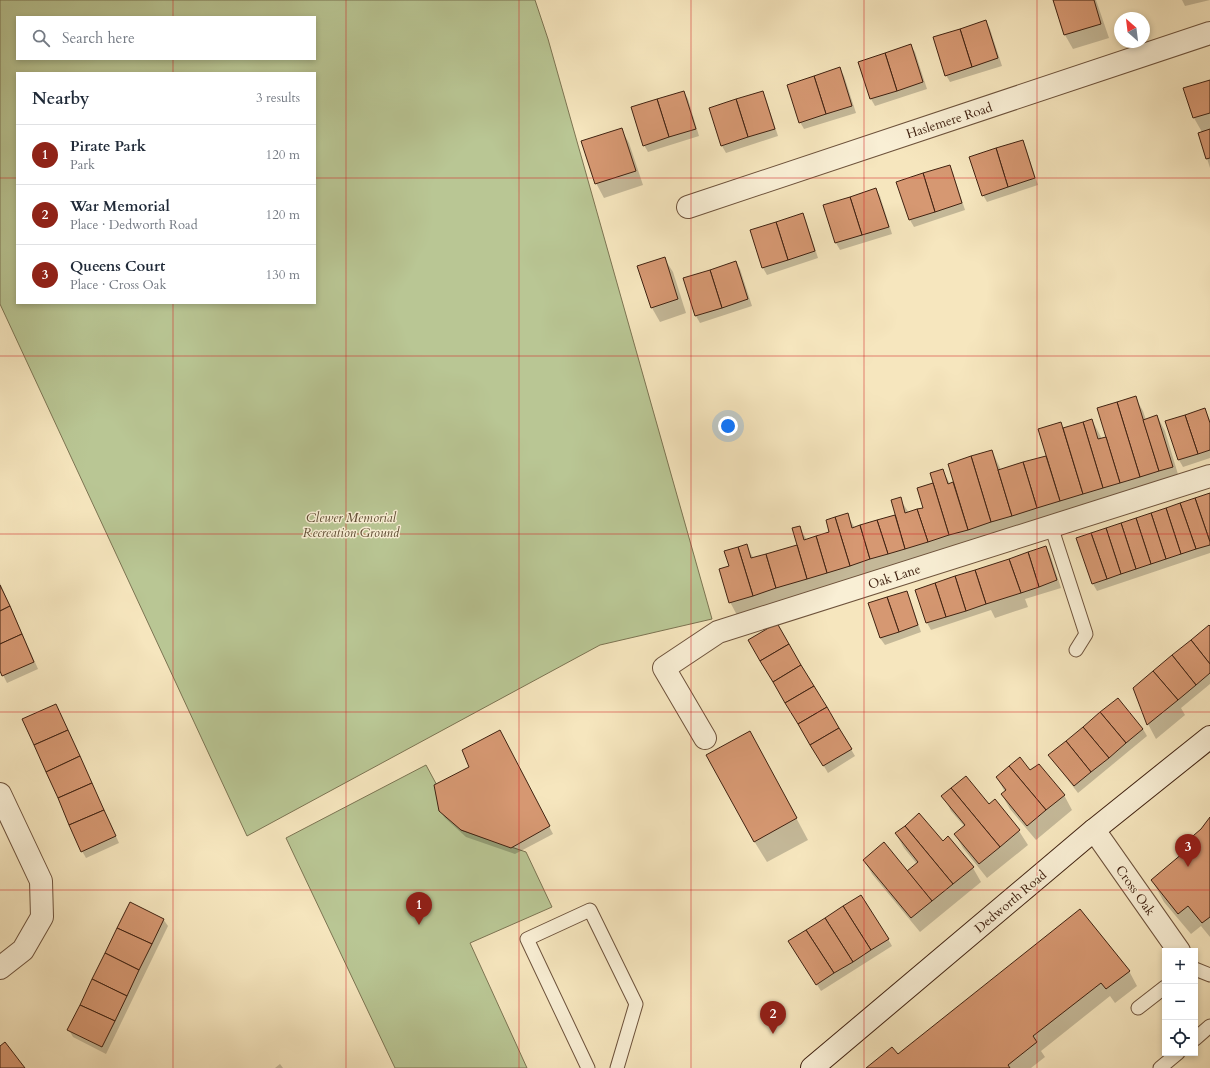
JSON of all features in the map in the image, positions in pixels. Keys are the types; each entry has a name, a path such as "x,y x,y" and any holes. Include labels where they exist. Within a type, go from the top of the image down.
{"street":[{"name":"Haslemere Road","path":"688,207 1210,33"},
{"name":"Oak Lane","path":"705,738 664,668 718,632 1210,476"},
{"name":"Dedworth Road","path":"812,1068 1094,830 1210,737"},
{"path":"0,794 41,881 42,917 23,950 0,968"},
{"name":"Cross Oak","path":"1094,830 1177,948"}],"lane":[{"path":"1051,526 1086,634 1076,650"},
{"path":"588,1068 527,939 590,910 636,1004 617,1068"},
{"path":"1198,970 1210,976"},
{"path":"1138,1008 1162,989"},
{"path":"1198,1036 1210,1026"},
{"path":"1160,1068 1174,1056"}],"green space":[{"name":"Clewer Memorial Recreation Ground","path":"0,0 535,0 548,39 712,619 600,645 247,836 0,304"},
{"path":"426,765 461,830 526,852 552,907 470,943 527,1068 395,1068 286,838"}],"building":[{"path":"1053,0 1094,0 1101,24 1064,35"},
{"path":"986,20 998,58 972,67 960,29"},
{"path":"960,29 972,67 945,76 933,37"},
{"path":"911,44 923,82 897,91 885,53"},
{"path":"885,53 897,91 870,99 858,62"},
{"path":"840,67 852,106 826,114 814,76"},
{"path":"814,76 826,114 799,123 787,85"},
{"path":"1210,80 1210,113 1193,118 1183,88"},
{"path":"684,91 696,129 669,137 657,99"},
{"path":"763,91 775,129 748,137 736,99"},
{"path":"657,99 669,137 643,146 631,107"},
{"path":"736,99 748,137 721,146 709,108"},
{"path":"622,128 636,171 595,184 581,141"},
{"path":"1210,129 1210,158 1206,159 1198,133"},
{"path":"1023,140 1035,178 1008,187 996,148"},
{"path":"996,148 1008,187 982,196 969,157"},
{"path":"950,165 962,203 935,212 923,173"},
{"path":"923,173 935,212 909,220 896,182"},
{"path":"876,188 889,227 862,235 850,197"},
{"path":"850,197 862,235 835,243 823,205"},
{"path":"803,213 815,251 788,260 776,222"},
{"path":"776,222 788,260 762,268 750,230"},
{"path":"665,257 678,299 651,308 637,266"},
{"path":"736,261 748,299 722,308 710,270"},
{"path":"710,270 722,308 695,316 683,278"},
{"path":"1136,396 1159,471 1140,477 1117,402"},
{"path":"1117,402 1140,477 1120,483 1097,408"},
{"path":"1205,408 1210,423 1210,450 1198,454 1185,415"},
{"path":"1157,415 1173,467 1159,471 1143,420"},
{"path":"1185,415 1198,454 1178,460 1165,421"},
{"path":"1092,419 1098,439 1106,437 1120,483 1103,488 1083,422"},
{"path":"1061,422 1083,494 1060,501 1038,429"},
{"path":"1083,422 1103,488 1083,494 1063,428"},
{"path":"992,450 1012,516 991,522 971,456"},
{"path":"971,456 991,522 968,530 948,464"},
{"path":"1046,456 1060,501 1037,508 1023,462"},
{"path":"1023,462 1037,508 1012,516 998,470"},
{"path":"943,469 948,484 953,482 968,530 949,535 930,473"},
{"path":"933,483 949,535 928,542 917,509 923,508 917,488"},
{"path":"1210,493 1210,542 1195,498"},
{"path":"901,497 905,513 917,509 928,542 905,549 891,500"},
{"path":"1195,498 1210,542 1210,545 1196,549 1180,503"},
{"path":"1180,503 1196,549 1181,554 1166,508"},
{"path":"1166,508 1181,554 1166,559 1151,513"},
{"path":"848,513 852,528 860,525 870,559 850,566 835,517"},
{"path":"1151,513 1166,559 1151,564 1136,518"},
{"path":"895,515 905,549 888,554 877,520"},
{"path":"835,517 850,566 827,573 816,536 829,532 826,520"},
{"path":"1136,518 1151,564 1136,569 1121,523"},
{"path":"877,520 888,554 870,559 860,525"},
{"path":"1121,523 1136,569 1121,574 1106,528"},
{"path":"800,526 804,540 816,536 827,573 807,579 792,528"},
{"path":"1106,528 1121,574 1107,579 1091,533"},
{"path":"1091,533 1107,579 1092,584 1076,538"},
{"path":"747,544 751,558 766,554 776,588 753,596 738,547"},
{"path":"797,545 807,579 776,588 766,554"},
{"path":"1046,546 1057,580 1039,587 1028,552"},
{"path":"738,547 753,596 729,603 719,569 729,566 724,551"},
{"path":"1028,552 1039,587 1021,593 1009,559"},
{"path":"1009,559 1021,593 986,604 975,570"},
{"path":"975,570 986,604 966,611 955,576"},
{"path":"955,576 966,611 946,617 935,583"},
{"path":"935,583 946,617 926,623 915,590"},
{"path":"0,585 10,606 0,611"},
{"path":"907,591 918,625 899,632 887,597"},
{"path":"887,597 899,632 880,638 868,603"},
{"path":"10,606 22,634 0,644 0,611"},
{"path":"777,623 789,644 760,661 748,640"},
{"path":"1209,625 1210,626 1210,664 1191,640"},
{"path":"22,634 34,662 2,676 0,671 0,644"},
{"path":"1191,640 1210,664 1210,673 1196,685 1172,655"},
{"path":"789,644 801,665 773,682 760,661"},
{"path":"1172,655 1196,685 1178,700 1153,671"},
{"path":"801,665 814,686 785,703 773,682"},
{"path":"1153,671 1178,700 1147,725 1133,688"},
{"path":"814,686 827,707 798,724 785,703"},
{"path":"1118,698 1143,729 1126,743 1100,712"},
{"path":"56,704 68,730 34,745 22,719"},
{"path":"827,707 839,728 810,745 798,724"},
{"path":"1100,712 1126,743 1109,758 1083,727"},
{"path":"1083,727 1109,758 1091,772 1066,741"},
{"path":"839,728 852,749 823,766 810,745"},
{"path":"68,730 80,756 46,772 34,745"},
{"path":"500,730 550,826 511,848 461,830 439,811 434,785 469,767 462,750"},
{"path":"750,731 797,818 754,842 706,755"},
{"path":"1066,741 1091,772 1074,786 1048,755"},
{"path":"80,756 92,783 58,798 46,772"},
{"path":"1020,757 1030,770 1039,764 1065,795 1046,810 1009,766"},
{"path":"1009,766 1046,810 1027,826 1001,794 1006,790 996,777"},
{"path":"966,776 989,804 995,799 1020,830 1000,847 951,788"},
{"path":"92,783 104,810 69,825 58,798"},
{"path":"951,788 1000,847 979,864 954,834 965,825 941,796"},
{"path":"104,810 116,836 81,852 69,825"},
{"path":"919,813 943,841 948,836 974,867 953,884 905,826"},
{"path":"1210,817 1210,917 1202,923 1188,906 1178,914 1151,880 1183,853 1179,848 1201,829"},
{"path":"905,826 953,884 932,901 907,871 918,862 895,833"},
{"path":"884,842 932,901 911,918 863,860"},
{"path":"861,895 889,939 871,950 843,906"},
{"path":"130,902 164,919 152,944 117,928"},
{"path":"843,906 871,950 853,962 825,918"},
{"path":"1080,909 1130,971 1106,989 1101,983 1033,1036 1037,1042 1008,1065 1010,1068 866,1068 892,1047 898,1054"},
{"path":"825,918 853,962 834,973 806,930"},
{"path":"117,928 152,944 139,970 105,953"},
{"path":"806,930 834,973 816,985 788,941"},
{"path":"105,953 139,970 127,996 92,979"},
{"path":"92,979 127,996 115,1021 80,1005"},
{"path":"80,1005 115,1021 102,1047 67,1030"},
{"path":"5,1042 25,1068 0,1068 0,1046"}],"place":[{"name":"Queens Court","path":"1188,867"},
{"name":"Pirate Park","path":"419,925"},
{"name":"War Memorial","path":"773,1034"}]}
